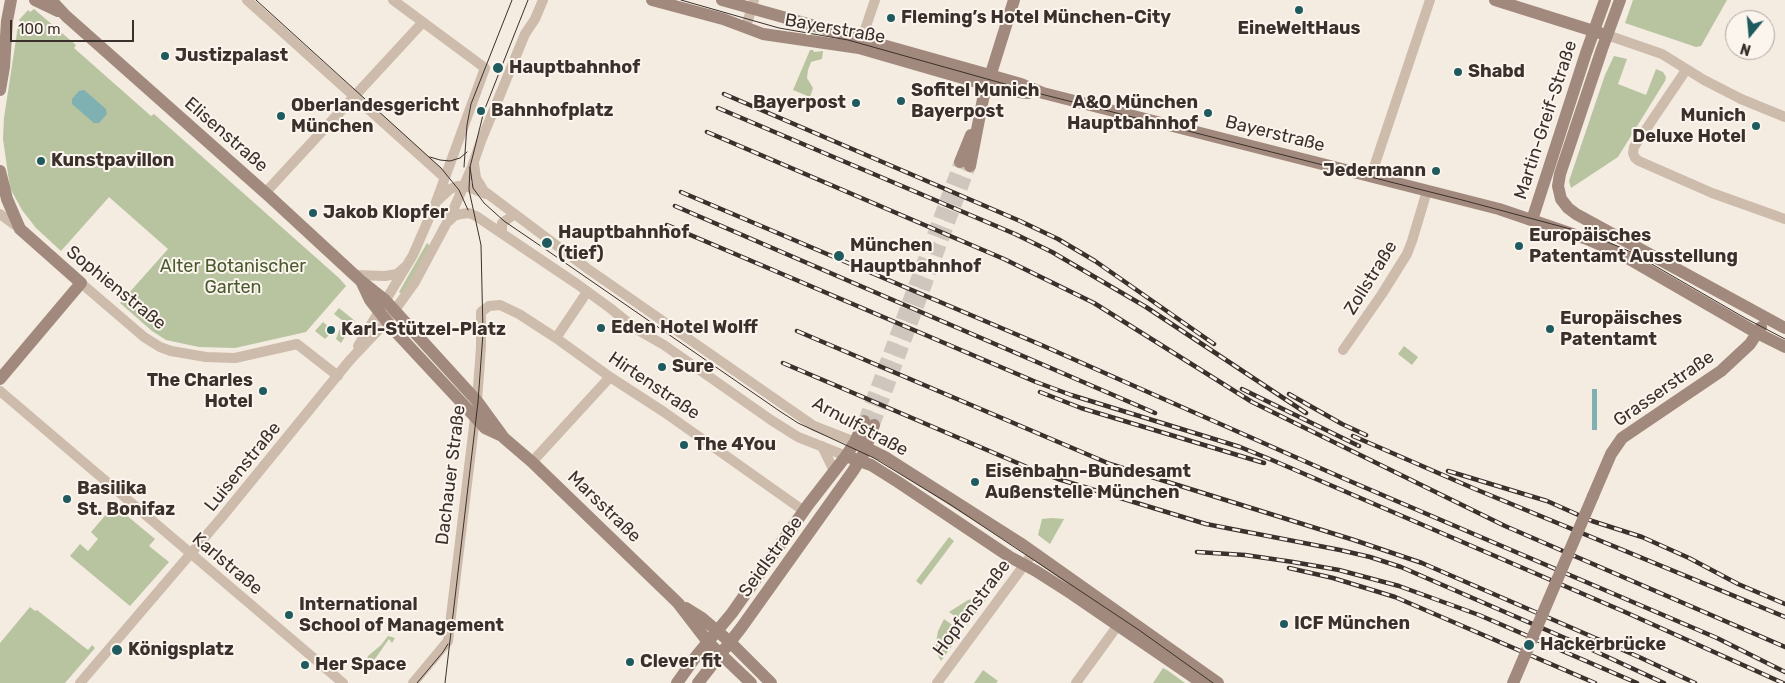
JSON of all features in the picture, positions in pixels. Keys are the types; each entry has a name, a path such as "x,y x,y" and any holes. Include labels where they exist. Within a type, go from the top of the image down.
{"main road":[{"path":"0,90 4,67 6,21 12,0"},
{"name":"Elisenstraße","path":"35,0 66,16"},
{"name":"Elisenstraße","path":"51,0 66,16 266,193 358,278 385,300 477,400"},
{"name":"Bayerstraße","path":"652,0 771,36 829,42 859,48 988,80"},
{"name":"Bayerstraße","path":"722,0 753,4 862,38 1019,92 1043,93 1533,217 1608,247 1785,347"},
{"path":"965,164 988,80 1014,0"},
{"path":"1495,0 1607,35"},
{"name":"Martin-Greif-Straße","path":"1533,217 1605,0"},
{"name":"Martin-Greif-Straße","path":"1620,0 1558,182 1560,196 1565,205 1589,221 1709,285 1766,318"},
{"name":"Sophienstraße","path":"0,171 7,199 20,229 81,283"},
{"name":"Elisenstraße","path":"358,278 370,300 386,321 475,417"},
{"path":"0,379 81,283"},
{"path":"1766,318 1785,328"},
{"name":"Grasserstraße","path":"1513,683 1611,454 1622,438 1721,371 1750,344 1766,318"},
{"name":"Marsstraße","path":"477,400 504,438"},
{"name":"Marsstraße","path":"475,417 485,428 504,438 532,462 678,603 708,642 751,683"},
{"path":"861,444 869,423"},
{"name":"Seidlstraße","path":"677,683 717,632 846,456 861,444"},
{"name":"Seidlstraße","path":"698,683 801,545 860,460 861,444"},
{"name":"Arnulfstraße","path":"861,444 1033,553 1202,683"},
{"name":"Arnulfstraße","path":"846,456 860,460 898,482 1010,558 1121,621 1218,683"},
{"name":"Marsstraße","path":"678,603 702,618 730,642 771,683"}],"street":[{"path":"247,0 444,177"},
{"path":"393,0 484,68 436,202"},
{"path":"448,221 527,30 536,19 543,0"},
{"path":"862,38 875,0"},
{"path":"1371,176 1430,0"},
{"path":"746,27 753,4"},
{"path":"266,193 423,22"},
{"path":"1607,35 1662,54 1686,70 1741,99 1785,117"},
{"path":"1686,70 1634,147 1634,156 1639,161 1712,193 1785,218"},
{"name":"Arnulfstraße","path":"474,162 474,172 477,181 489,195 588,269 814,426 861,444"},
{"path":"436,202 452,188 464,186"},
{"name":"Arnulfstraße","path":"464,186 489,195"},
{"name":"Zollstraße","path":"1343,350 1407,254 1427,190"},
{"name":"Luisenstraße","path":"350,360 407,265 428,223 436,202"},
{"path":"0,214 20,229"},
{"name":"Arnulfstraße","path":"448,221 457,214 471,214 502,233 610,308 636,329 664,345 771,420 798,437 846,456"},
{"path":"502,233 502,223 515,214"},
{"name":"Luisenstraße","path":"80,683 191,554 350,360 395,310 415,282 448,221"},
{"path":"428,223 433,228 443,232"},
{"path":"421,238 436,245"},
{"path":"358,278 396,274 407,265"},
{"name":"Sophienstraße","path":"81,283 144,337 160,346 196,356 235,358 297,344 338,376"},
{"path":"556,338 587,292"},
{"name":"Hirtenstraße","path":"481,312 489,306 500,305 519,314 664,412 804,511"},
{"name":"Dachauer Straße","path":"412,683 448,642 477,400 481,347 481,312"},
{"path":"532,462 610,377"},
{"name":"Karlstraße","path":"0,391 342,683"},
{"path":"822,446 834,472"},
{"name":"Hopfenstraße","path":"937,683 1033,553"},
{"path":"1076,683 1121,621"}],"green space":[{"path":"1633,0 1727,0 1701,46 1696,47 1625,23"},
{"name":"Alter Botanischer Garten","path":"34,9 76,45 74,48 151,116 154,114 346,286 306,332 235,348 199,347 166,340 152,331 120,303 168,249 109,197 61,251 36,228 22,210 10,188 3,139 4,118 18,26 21,23 19,20 28,10 30,12"},
{"path":"810,50 814,52 823,51 822,59 811,62 808,70 807,78 813,88 810,97 793,90"},
{"path":"1614,56 1627,59 1618,84 1646,95 1656,69 1663,72 1666,77 1665,81 1618,157 1571,188 1569,181 1605,75"},
{"path":"427,243 431,247 402,294 399,292"},
{"path":"339,308 355,321 341,343 336,339 343,321 334,314"},
{"path":"323,322 333,331 325,339 315,331"},
{"path":"1404,346 1418,357 1412,365 1398,354"},
{"path":"114,505 155,539 149,546 169,562 130,606 70,556 80,544 88,551 98,539 91,532"},
{"path":"1042,519 1064,519 1050,544 1038,535"},
{"path":"949,537 954,541 921,585 916,581"},
{"path":"978,597 987,598 967,625 949,612 968,600"},
{"name":"Königsplatz","path":"30,607 35,611 37,610 88,650 92,645 95,648 65,683 0,683 0,643"},
{"path":"944,619 962,632 941,661 936,652 936,642 938,631"},
{"path":"388,636 395,638 392,643 389,639 370,666 375,670 373,671 366,664 368,656"},
{"path":"1163,668 1167,670 1185,683 1153,683"},
{"path":"983,670 998,681 996,683 974,683"}],"water":[{"path":"84,90 106,109 107,114 99,123 94,123 72,104 72,99 79,91"},
{"path":"1592,389 1597,389 1597,430 1592,430"}],"tunnel":[{"path":"864,421 960,162"},
{"path":"874,425 970,166"}],"tram line":[{"path":"256,0 441,168 459,190 468,210"},
{"path":"464,167 467,125 471,104 512,0"},
{"path":"445,683 478,402 483,333 481,245 469,190 470,167 484,111 528,0"},
{"path":"681,0 779,28 848,40 1037,93 1466,201 1589,234 1631,252 1785,339"},
{"path":"430,157 450,161 460,158 467,152"},
{"path":"470,167 473,188 484,203 504,221 778,410 798,423 874,458 951,505 1139,630 1213,683"},
{"path":"417,683 448,644"}],"railway":[{"path":"724,94 1058,239 1095,261 1214,344"},
{"path":"718,108 1015,234 1052,252 1146,307 1306,413"},
{"path":"707,132 1004,259 1094,303 1252,402 1505,526 1785,647"},
{"path":"681,192 1039,344 1345,479 1717,638 1785,672"},
{"path":"675,206 1155,413"},
{"path":"667,225 1036,382 1071,395 1240,447 1272,460 1625,612 1783,683"},
{"path":"797,331 1110,464 1422,563 1695,683"},
{"path":"783,363 1058,479 1206,524 1340,550 1401,567 1664,683"},
{"path":"1242,389 1359,446"},
{"path":"1040,392 1081,408 1264,463"},
{"path":"1289,394 1342,424 1366,435"},
{"path":"1353,436 1475,489 1785,617"},
{"path":"1448,471 1547,501 1592,521 1642,537 1689,558 1738,584 1785,604"},
{"path":"1197,552 1245,555 1293,562 1339,570 1399,586 1479,615 1637,683"},
{"path":"1289,568 1333,578 1395,597 1595,683"}],"place":[{"name":"EineWeltHaus","path":"1299,10"},
{"name":"Fleming’s Hotel München-City","path":"891,18"},
{"name":"Justizpalast","path":"165,56"},
{"name":"Hauptbahnhof","path":"498,68"},
{"name":"Shabd","path":"1458,72"},
{"name":"Sofitel Munich Bayerpost","path":"901,101"},
{"name":"Bayerpost","path":"856,103"},
{"name":"Bahnhofplatz","path":"481,111"},
{"name":"A&O München Hauptbahnhof","path":"1208,113"},
{"name":"Oberlandesgericht München","path":"281,116"},
{"name":"Munich Deluxe Hotel","path":"1756,126"},
{"name":"Kunstpavillon","path":"41,161"},
{"name":"Jedermann","path":"1436,171"},
{"name":"Jakob Klopfer","path":"313,213"},
{"name":"Hauptbahnhof (tief)","path":"547,243"},
{"name":"Europäisches Patentamt Ausstellung","path":"1519,246"},
{"name":"München Hauptbahnhof","path":"839,256"},
{"name":"Eden Hotel Wolff","path":"601,328"},
{"name":"Europäisches Patentamt","path":"1550,329"},
{"name":"Karl-Stützel-Platz","path":"331,330"},
{"name":"Sure","path":"662,367"},
{"name":"The Charles Hotel","path":"263,391"},
{"name":"The 4You","path":"684,445"},
{"name":"Eisenbahn-Bundesamt Außenstelle München","path":"975,482"},
{"name":"Basilika St. Bonifaz","path":"67,499"},
{"name":"International School of Management","path":"289,615"},
{"name":"ICF München","path":"1284,624"},
{"name":"Hackerbrücke","path":"1529,645"},
{"name":"Königsplatz","path":"117,650"},
{"name":"Clever fit","path":"630,662"},
{"name":"Her Space","path":"305,665"}]}
